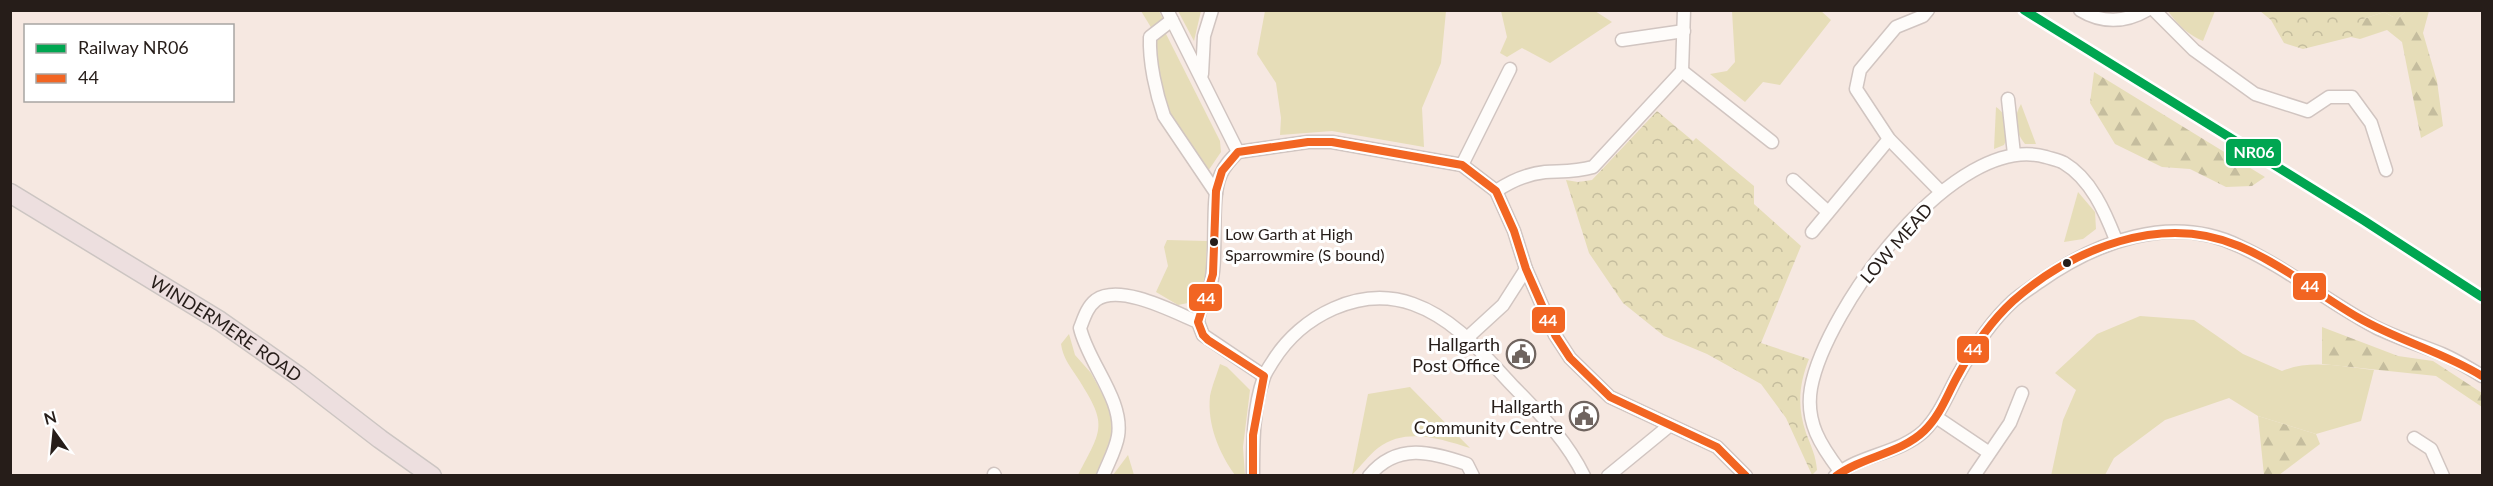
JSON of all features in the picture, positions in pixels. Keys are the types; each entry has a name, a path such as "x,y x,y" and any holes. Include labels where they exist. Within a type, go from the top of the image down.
{"highway":[{"name":"WINDERMERE ROAD","path":"10,193 220,321 297,375 432,476"}],"street":[{"path":"1203,81 1204,36 1212,10"},
{"path":"1496,191 1514,179 1544,172 1577,172 1593,167 1682,71 1684,10"},
{"path":"1928,10 1923,16 1896,27 1860,70 1856,89 1889,139 1941,192"},
{"path":"2080,10 2092,18 2131,20 2146,10"},
{"path":"2154,10 2194,50 2255,94 2308,111 2329,97 2352,97 2371,123 2386,170"},
{"path":"1216,193 1164,116 1160,106 1150,37 1170,15 1238,152"},
{"path":"1622,40 1683,31"},
{"path":"1462,165 1510,69"},
{"path":"1682,71 1772,142"},
{"path":"2008,99 2014,154"},
{"path":"1812,232 1889,139"},
{"path":"1264,376 1203,335 1198,322 1198,313 1210,288 1215,246 1216,193 1220,176 1238,152 1308,142 1332,142 1462,165 1496,191 1514,231 1526,269 1555,335 1570,358 1610,397 1717,447 1746,476"},
{"name":"LOW MEAD","path":"1838,473 1821,446 1812,420 1811,389 1832,329 1858,286 1889,247 1941,192 1985,164 2014,154 2040,155 2063,162 2086,183 2105,211 2116,240"},
{"path":"1793,180 1828,212"},
{"path":"1838,473 1904,444 1922,432 1936,417 1980,339 2013,300 2063,265 2116,240 2149,233 2184,233 2236,244 2269,261 2376,327 2445,355 2482,376"},
{"path":"1467,338 1503,305 1526,269"},
{"path":"1103,476 1118,436 1116,406 1093,364 1082,337 1080,328 1087,310 1097,299 1116,294 1158,304 1198,322"},
{"path":"1253,476 1252,435 1264,376 1280,351 1301,327 1326,312 1354,301 1383,298 1414,304 1439,316 1467,338 1560,435 1584,476"},
{"path":"1974,476 1988,452 2010,423 2022,393"},
{"path":"1936,417 1988,452"},
{"path":"1608,476 1669,426"},
{"path":"2414,438 2431,449 2443,476"},
{"path":"1369,476 1376,467 1397,455 1432,452 1467,464 1473,476"}],"green space":[{"path":"1141,11 1159,11 1164,21 1152,29"},
{"path":"1178,11 1201,11 1194,41"},
{"path":"1265,11 1446,11 1441,63 1422,108 1424,147 1332,131 1280,135 1281,118 1276,83 1257,54"},
{"path":"1501,11 1595,11 1612,22 1550,63 1522,48 1507,57 1500,53 1507,37"},
{"path":"1732,11 1821,11 1831,20 1780,85 1763,82 1745,102 1710,74 1727,71 1735,62"},
{"path":"2168,11 2215,11 2203,41 2183,29"},
{"path":"2260,11 2406,11 2397,19 2384,12 2360,20 2360,39 2351,37 2303,49 2284,43 2271,20"},
{"path":"2406,11 2429,11 2423,33 2437,81 2443,126 2421,138 2402,42 2387,30 2360,39 2360,20 2384,12 2397,19"},
{"path":"1164,30 1220,141 1221,152 1208,171 1167,108 1153,46 1154,37"},
{"path":"2094,72 2265,177 2252,186 2226,187 2190,169 2162,167 2115,144 2090,103"},
{"path":"2021,104 2036,144 2025,144 2019,135 2016,119"},
{"path":"1996,107 2003,114 2007,130 2004,145 1994,149"},
{"path":"1657,111 1693,141 1696,138 1754,186 1754,204 1801,246 1761,343 1809,359 1801,387 1800,405 1817,470 1812,475 1786,418 1761,384 1707,354 1664,336 1623,303 1589,253 1566,180 1578,182 1592,180"},
{"path":"2078,192 2095,212 2096,229 2083,239 2064,242"},
{"path":"1167,240 1207,241 1205,280 1198,301 1178,305 1156,292 1168,266 1164,247"},
{"path":"2140,316 2194,320 2243,354 2282,371 2304,365 2374,370 2361,421 2316,434 2258,416 2229,398 2165,420 2114,458 2105,475 2051,476 2063,420 2076,390 2055,373 2097,334"},
{"path":"2322,327 2398,356 2433,361 2482,393 2482,407 2436,376 2322,364"},
{"path":"1069,334 1075,355 1091,373 1112,412 1112,436 1096,475 1078,475 1097,436 1098,417 1087,393 1063,354 1061,344"},
{"path":"1220,364 1227,367 1250,390 1243,447 1245,475 1235,475 1219,448 1212,428 1210,396"},
{"path":"1410,387 1470,448 1423,437 1400,438 1378,448 1352,475 1368,394"},
{"path":"2258,416 2316,434 2320,444 2279,475 2264,475"},
{"path":"1128,455 1134,475 1113,475"}],"rail line":[{"name":"NR06","path":"2024,10 2363,220 2482,297"}],"transit line":[{"name":"44","path":"1253,476 1253,435 1264,376 1208,340 1203,335 1198,322 1213,274 1216,191 1222,171 1238,152 1308,142 1332,142 1462,165 1496,191 1514,231 1526,269 1555,335 1570,358 1610,397 1717,447 1746,476"},
{"name":"44","path":"1836,476 1847,469 1904,445 1924,431 1939,412 1982,336 2013,301 2037,282 2063,265 2091,252 2120,241 2149,235 2180,233 2210,237 2239,246 2255,253 2359,318 2482,376"}],"place":[{"name":"Low Garth at High Sparrowmire (S bound)","path":"1214,242"},
{"name":"Hallgarth Post Office","path":"1521,354"},
{"name":"Hallgarth Community Centre","path":"1584,416"}]}
